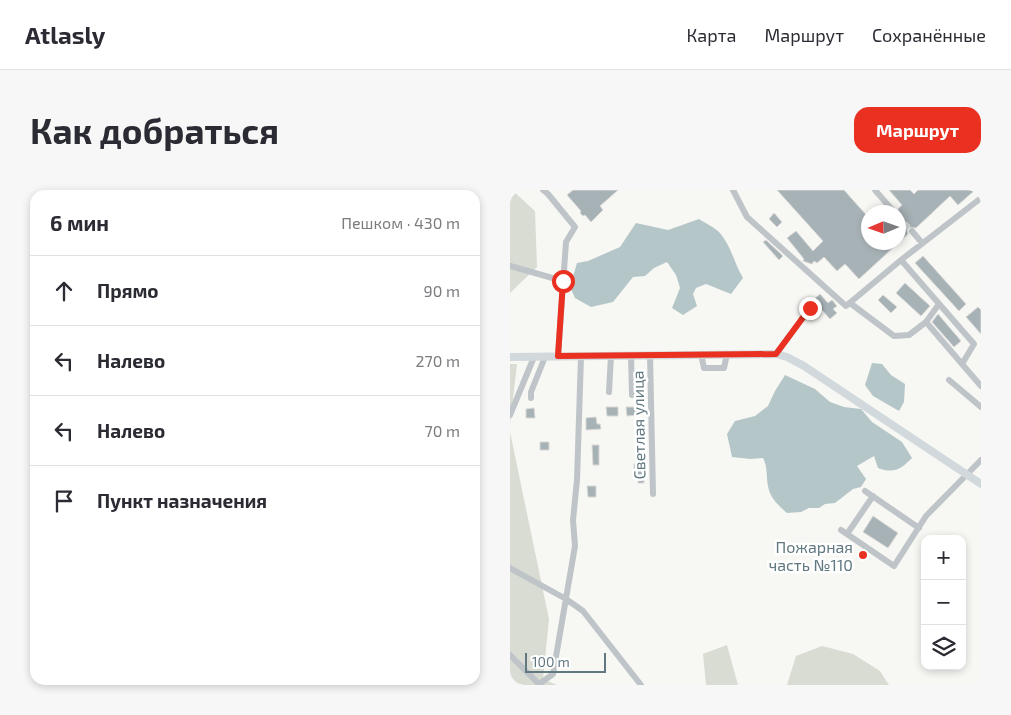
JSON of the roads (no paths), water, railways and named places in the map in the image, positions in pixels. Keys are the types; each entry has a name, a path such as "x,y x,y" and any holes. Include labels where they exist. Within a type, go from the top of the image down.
{"main road":[{"path":"510,357 776,354 787,357 804,366 981,484"}],"lane":[{"path":"543,190 576,227 566,242 558,356"},
{"path":"733,190 747,217 846,306 922,243 981,198"},
{"path":"875,190 888,205"},
{"path":"912,231 922,243"},
{"path":"901,260 974,344 962,364"},
{"path":"510,266 563,281"},
{"path":"850,303 894,336 909,335 926,322 939,304"},
{"path":"776,354 810,308"},
{"path":"926,322 981,386"},
{"path":"701,354 704,368 724,368 727,354"},
{"name":"Светлая улица","path":"650,355 653,494"},
{"path":"510,655 538,685 553,674 575,546 573,520 577,480 581,356"},
{"path":"609,392 611,356"},
{"path":"631,356 632,395"},
{"path":"510,415 534,357"},
{"path":"531,398 531,392 544,357"},
{"path":"949,380 981,407"},
{"path":"841,530 894,566 926,516 981,460"},
{"path":"865,491 919,528"},
{"path":"847,534 873,496"},
{"path":"510,568 566,599 583,612 641,685"}],"tunnel":[{"path":"906,225 912,231"}],"place":[{"name":"Пожарная часть №110","path":"863,555"}]}
